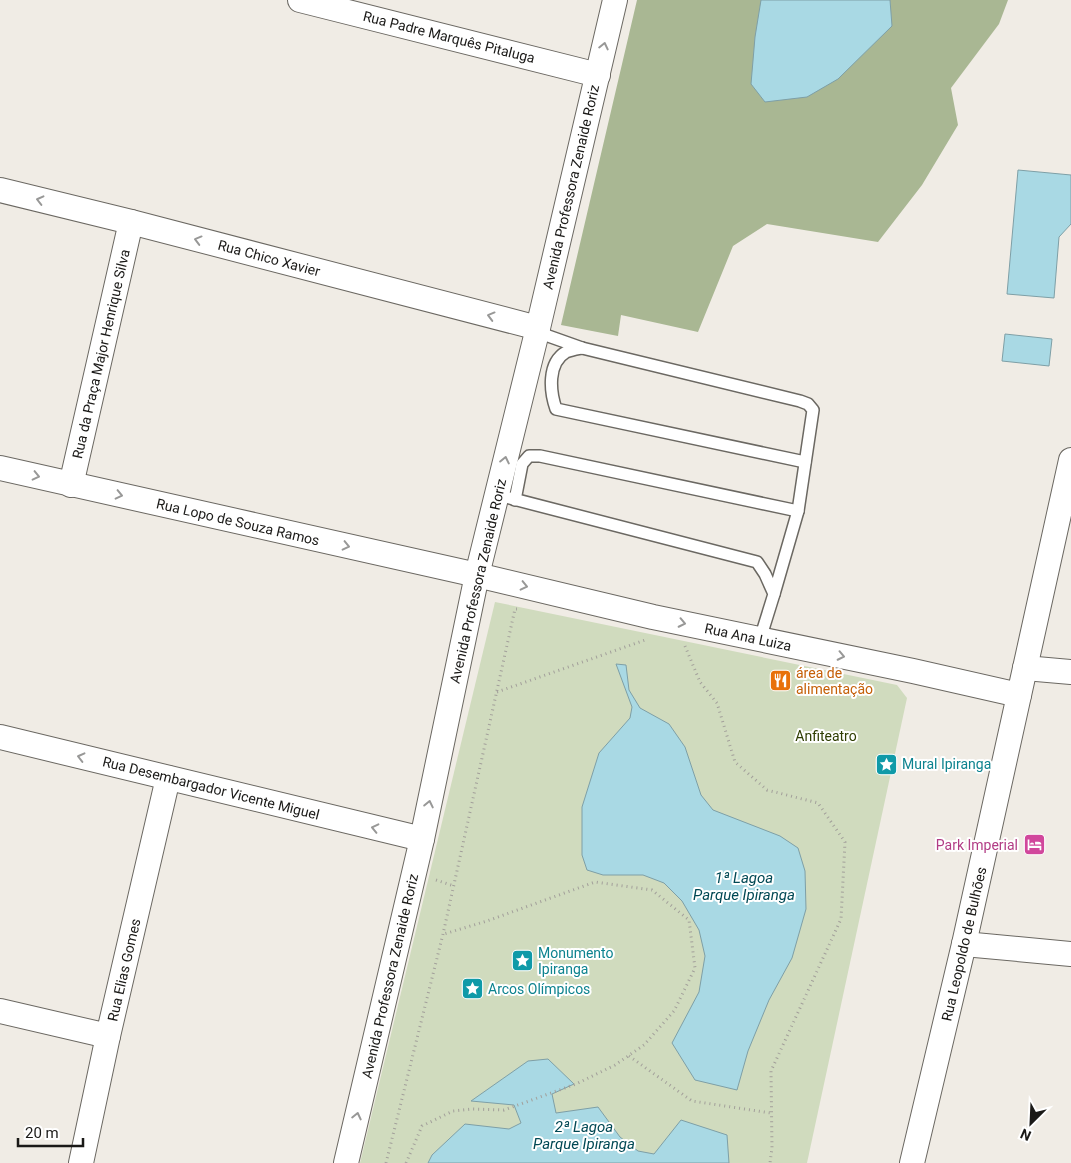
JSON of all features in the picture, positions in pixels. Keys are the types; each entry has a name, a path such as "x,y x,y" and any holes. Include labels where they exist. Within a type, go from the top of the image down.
{"street":[{"name":"Rua Padre Marquês Pitaluga","path":"300,0 598,75"},
{"name":"Avenida Professora Zenaide Roriz","path":"346,1163 422,839 477,575 506,498 537,330 615,0"},
{"name":"Rua Chico Xavier","path":"0,190 131,222 537,330"},
{"name":"Rua da Praça Major Henrique Silva","path":"71,485 131,222"},
{"name":"Rua Leopoldo de Bulhões","path":"912,1163 964,944 1071,460"},
{"name":"Rua Lopo de Souza Ramos","path":"0,468 477,575"},
{"name":"Rua Ana Luiza","path":"477,575 653,617 913,671 1019,696"},
{"path":"1025,668 1071,672"},
{"name":"Rua Desembargador Vicente Miguel","path":"0,737 422,839"},
{"name":"Rua Elias Gomes","path":"81,1163 108,1036 168,778"},
{"path":"964,944 1071,954"},
{"path":"0,1011 108,1036"}],"lane":[{"path":"537,330 582,348 808,404 813,410 798,511 760,639"},
{"path":"582,348 565,353 554,366 552,396 556,409 806,462"},
{"path":"774,594 766,574 757,562 506,498 522,464 529,456 540,456 798,511"}],"path":[{"path":"386,1163 444,934 515,609 525,611"},
{"path":"497,692 528,680 590,661 650,638 641,636"},
{"path":"683,642 700,682 717,703 735,762 767,790 818,803 845,842 841,919 771,1071 772,1148 770,1163"},
{"path":"406,1163 422,1126 453,1111 472,1109 504,1110 576,1084 629,1056 644,1045 674,1011 696,968 689,920 652,890 595,882 487,921 444,934"},
{"path":"629,1056 692,1100 771,1114"}],"green space":[{"path":"637,0 1008,0 999,24 951,88 958,125 922,185 878,242 767,224 733,246 698,332 621,315 618,336 561,325"},
{"name":"Anfiteatro","path":"495,602 897,685 907,698 807,1163 360,1163"}],"water":[{"path":"761,0 890,0 892,26 838,79 807,97 765,102 751,84 755,37"},
{"path":"1018,170 1071,175 1071,224 1059,237 1054,298 1007,294"},
{"path":"1005,334 1052,339 1049,366 1002,361"},
{"name":"1ª Lagoa Parque Ipiranga","path":"616,664 626,665 629,690 640,708 669,724 685,747 701,795 713,810 780,836 798,848 805,871 806,909 792,958 769,1000 748,1051 737,1090 695,1080 672,1043 699,992 705,956 699,930 682,901 664,883 643,875 603,875 587,870 582,855 582,807 599,753 630,718 632,707"},
{"name":"2ª Lagoa Parque Ipiranga","path":"548,1059 574,1084 552,1094 556,1113 598,1107 620,1137 638,1151 654,1154 681,1120 727,1135 729,1163 428,1163 432,1155 465,1124 509,1129 521,1123 514,1105 471,1101 528,1061"}],"place":[{"name":"área de alimentação","path":"780,681"},
{"name":"Mural Ipiranga","path":"886,764"},
{"name":"Park Imperial","path":"1034,845"},
{"name":"Monumento Ipiranga","path":"522,961"},
{"name":"Arcos Olímpicos","path":"472,989"}]}
